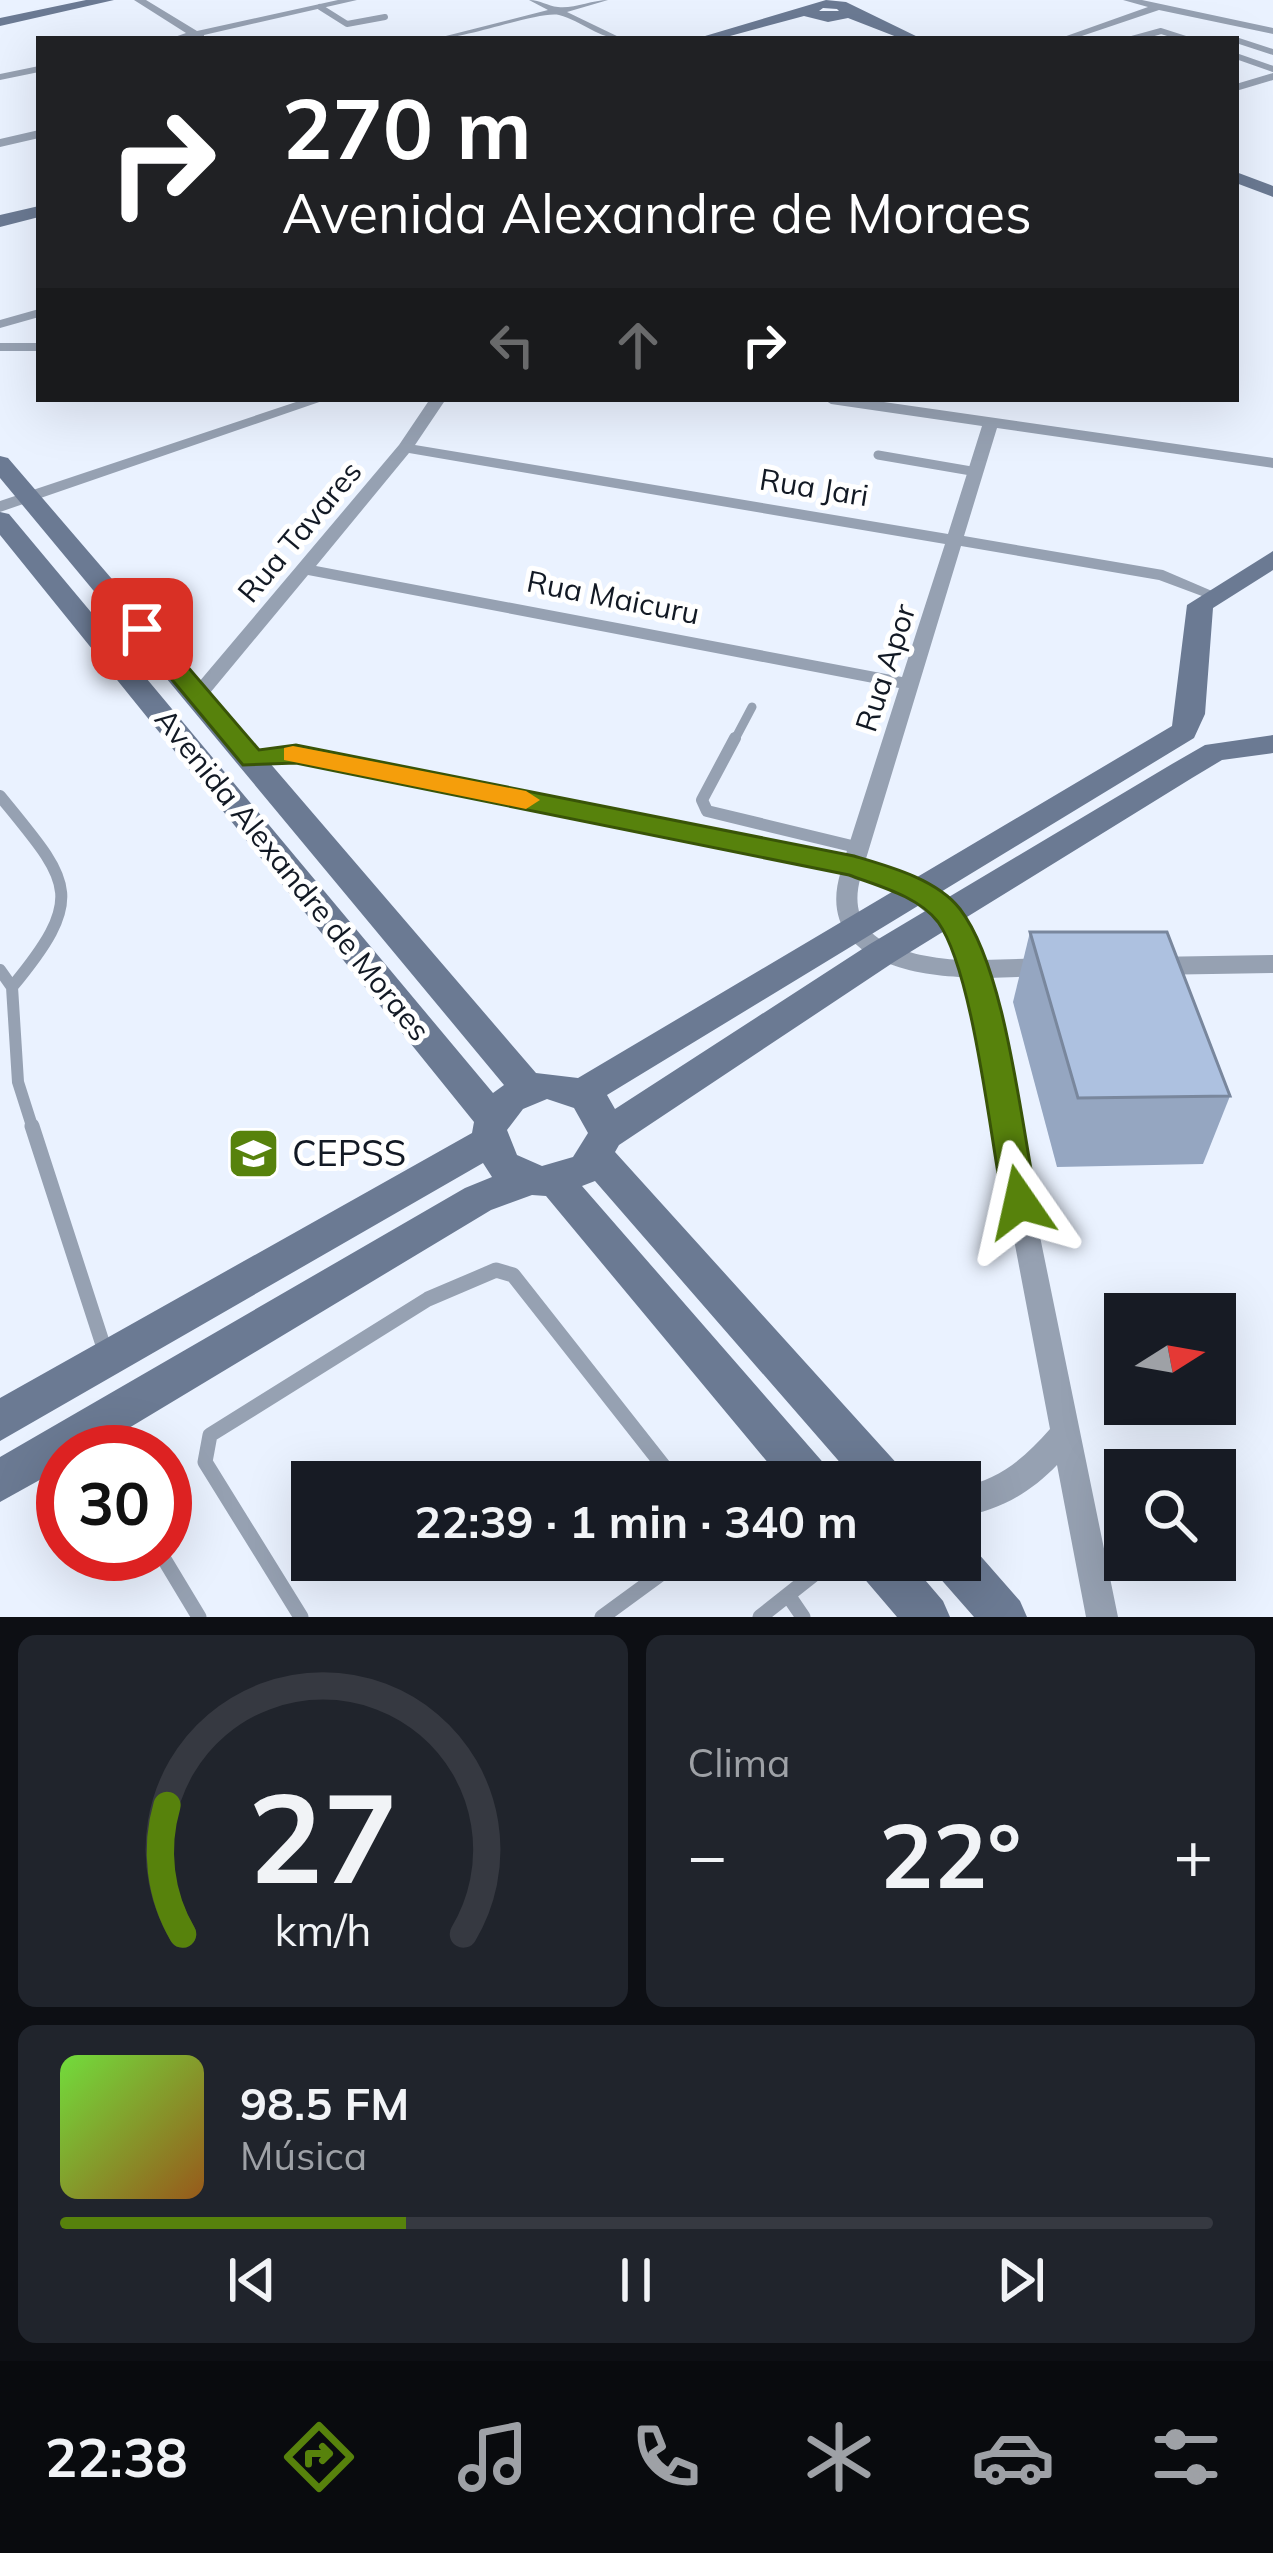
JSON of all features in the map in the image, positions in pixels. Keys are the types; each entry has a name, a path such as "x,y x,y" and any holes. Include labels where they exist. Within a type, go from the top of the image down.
{"main road":[{"path":"0,18 71,0"},
{"path":"0,18 107,0"},
{"path":"774,0 816,9 878,36"},
{"path":"713,36 816,9 869,4"},
{"path":"850,8 909,36"},
{"path":"745,36 816,9"},
{"path":"1239,165 1273,178"},
{"path":"1239,178 1273,192"},
{"path":"0,221 36,212"},
{"path":"0,230 36,221"},
{"name":"Avenida Alexandre de Moraes","path":"0,463 528,1088"},
{"name":"Avenida Alexandre de Moraes","path":"0,520 491,1130"},
{"path":"582,1093 1184,731 1191,714 1200,605 1210,594 1273,559"},
{"path":"0,1480 111,1426 478,1199 586,1169 602,1146 882,953 1215,752 1273,744"},
{"path":"0,1421 491,1130 501,1106 528,1088 547,1085 582,1093 596,1104 602,1146 867,1461"},
{"path":"491,1130 502,1165 542,1181 793,1461"},
{"path":"896,1581 927,1617"},
{"path":"972,1581 1004,1617"}],"street":[{"path":"139,0 197,36"},
{"path":"203,36 352,0"},
{"path":"534,0 611,36"},
{"path":"452,36 603,0"},
{"path":"1128,0 1273,31"},
{"path":"1073,36 1159,9 1227,36"},
{"path":"1239,40 1273,52"},
{"path":"0,77 36,70"},
{"path":"1239,87 1273,72"},
{"path":"1239,87 1273,97"},
{"path":"0,143 36,135"},
{"path":"0,324 36,314"},
{"path":"0,347 36,347"},
{"path":"0,507 311,402"},
{"name":"Rua Tavares","path":"198,695 405,448 436,402"},
{"path":"853,402 1273,463"},
{"name":"Rua Apor","path":"854,930 844,895 992,422"},
{"name":"Rua Jari","path":"405,448 1163,575 1210,594"},
{"name":"Rua Maicuru","path":"304,569 912,685"},
{"path":"252,759 296,754 857,857 918,890 948,914 974,969 1102,1617"},
{"path":"854,930 882,953 907,963 974,969 1066,967"},
{"path":"1135,966 1273,964"},
{"path":"981,1500 1025,1480 1065,1434"}],"lane":[{"path":"320,7 347,24 385,16"},
{"path":"1143,36 1161,31 1177,36"},
{"path":"1239,57 1273,72"},
{"path":"878,455 977,472"},
{"path":"752,707 702,800 707,812 857,857"},
{"path":"0,796 61,873 67,901 58,929 12,986"},
{"path":"0,970 12,986 18,1082 108,1360"},
{"path":"301,1617 205,1462 206,1444 217,1428 428,1299 504,1268 659,1461"},
{"path":"177,1581 199,1617"},
{"path":"602,1617 651,1581"},
{"path":"760,1617 806,1581"},
{"path":"788,1595 802,1617"}],"building":[{"path":"1030,932 1167,932 1230,1096 1078,1098"}],"slow traffic":[{"path":"293,754 526,800"}],"place":[{"name":"CEPSS","path":"253,1153"}],"route":[{"path":"142,629 252,759 296,754 854,866 918,890 948,914 974,969 1020,1202"}]}
